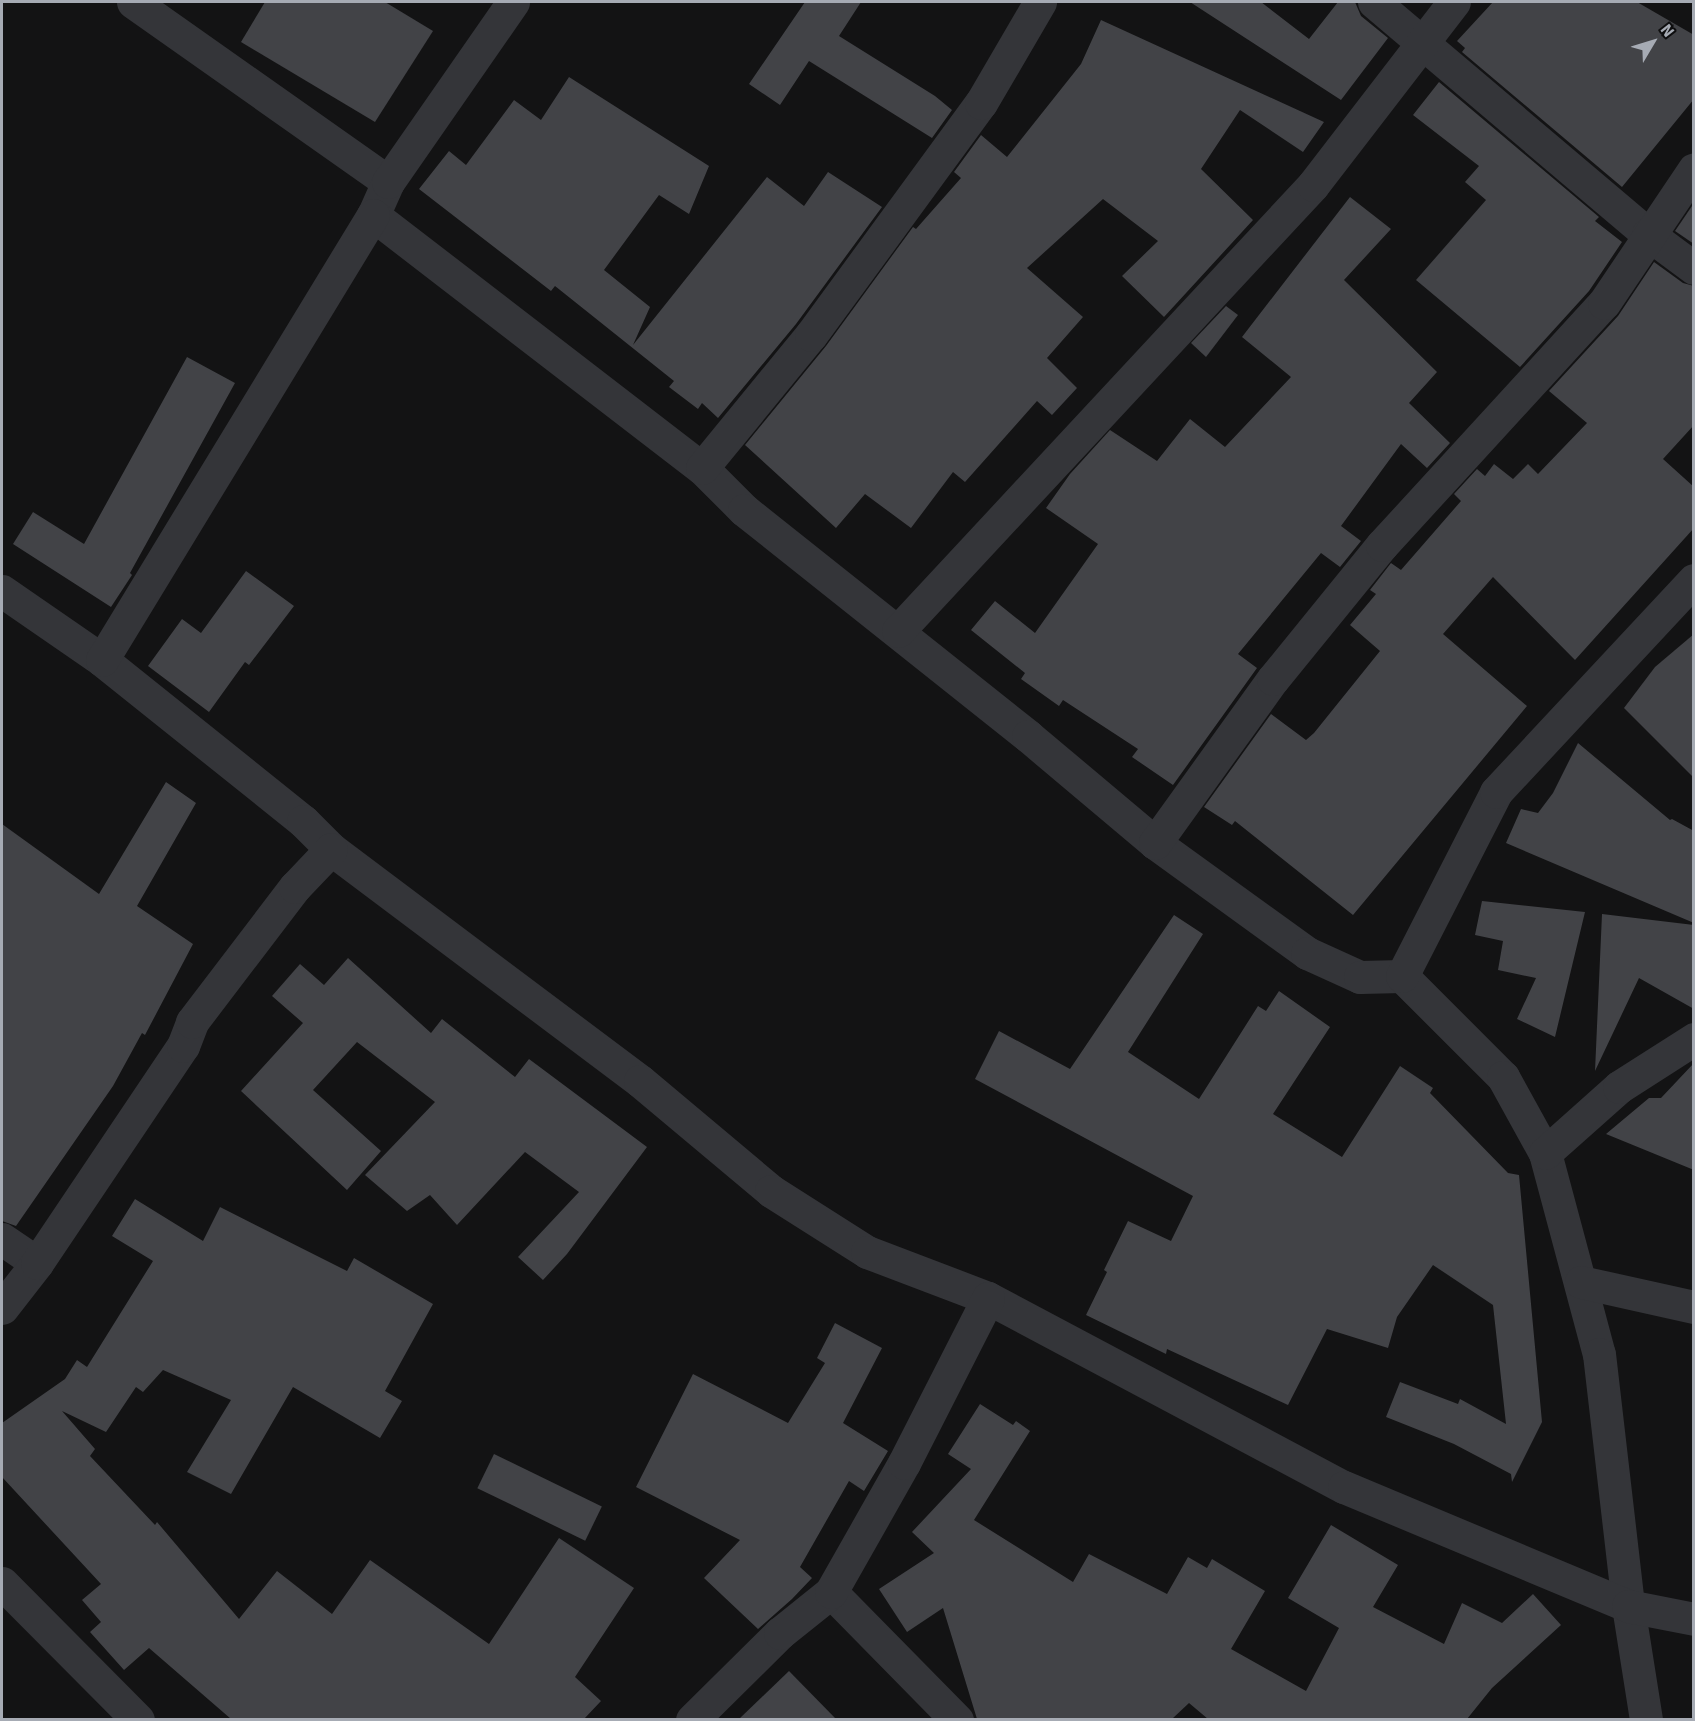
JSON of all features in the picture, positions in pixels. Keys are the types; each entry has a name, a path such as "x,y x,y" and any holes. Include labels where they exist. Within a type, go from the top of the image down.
{"street":[{"path":"133,2 388,182"},
{"path":"102,660 373,215 388,182 513,2"},
{"path":"702,468 811,335 981,103 1040,2"},
{"path":"1374,2 1423,41 1648,234 1694,268"},
{"path":"898,631 1312,185 1454,2"},
{"path":"1155,843 1273,679 1382,545 1604,303 1648,234 1694,169"},
{"path":"373,215 702,468 744,510 1028,736 1155,843 1307,953 1360,977 1402,976 1503,1077 1545,1153 1599,1354 1628,1606 1646,1719"},
{"path":"1402,976 1496,792 1694,580"},
{"path":"2,591 102,660 303,821 331,849 639,1081 771,1191 867,1252 988,1298 1344,1486 1628,1606 1694,1619"},
{"path":"2,1308 37,1263 183,1046 192,1022 295,887 331,849"},
{"path":"1545,1153 1619,1087 1694,1039"},
{"path":"2,1239 37,1263"},
{"path":"1581,1282 1694,1307"},
{"path":"692,1719 780,1634 831,1592 904,1463 988,1298"},
{"path":"2,1583 138,1719"},
{"path":"831,1592 957,1719"}],"building":[{"path":"265,2 385,2 433,31 375,122 241,42"},
{"path":"805,2 861,2 839,36 935,96 952,110 932,138 809,61 780,105 749,84"},
{"path":"1190,2 1261,2 1309,39 1338,2 1355,2 1361,16 1388,38 1341,100"},
{"path":"1493,2 1637,2 1694,35 1694,99 1622,187 1462,52 1465,48 1457,41"},
{"path":"1101,20 1324,122 1303,152 1240,110 1201,169 1253,220 1164,317 1122,276 1158,241 1103,199 1027,268 1083,317 1047,358 1077,388 1052,415 1037,401 965,482 953,472 911,528 865,494 836,528 745,445 826,346 913,227 916,229 961,178 954,172 981,135 1007,157 1081,64"},
{"path":"569,77 709,166 689,214 659,195 604,270 650,307 633,345 767,177 804,206 828,172 882,207 796,324 718,418 702,403 698,409 669,387 674,381 555,286 551,291 419,189 449,151 466,165 514,100 541,120"},
{"path":"1439,82 1599,217 1595,221 1622,242 1589,291 1520,367 1416,280 1486,200 1465,182 1479,166 1413,115"},
{"path":"1350,197 1391,229 1344,280 1437,372 1409,403 1450,443 1427,468 1401,444 1341,526 1361,541 1340,567 1321,553 1238,654 1257,668 1173,785 1132,757 1138,749 1063,700 1059,706 1021,679 1025,673 971,630 995,601 1035,633 1098,544 1046,508 1070,474 1110,430 1157,461 1190,419 1225,447 1291,377 1242,337"},
{"path":"1694,203 1694,244 1675,231"},
{"path":"1654,262 1683,283 1694,286 1694,425 1663,459 1694,487 1694,528 1575,660 1493,577 1443,634 1527,706 1353,915 1235,821 1232,825 1204,807 1271,714 1306,740 1314,733 1380,651 1350,625 1376,594 1370,590 1391,563 1401,570 1461,501 1454,494 1477,469 1485,476 1494,464 1513,479 1528,464 1538,474 1587,423 1549,391 1618,316"},
{"path":"1226,306 1238,315 1206,357 1191,343"},
{"path":"187,357 235,383 130,573 132,575 111,607 13,544 33,512 84,544"},
{"path":"246,571 294,606 249,665 245,662 209,712 148,666 182,619 201,633"},
{"path":"1694,634 1694,778 1624,708 1655,667"},
{"path":"1578,743 1670,820 1694,831 1694,923 1506,843 1521,809 1538,813 1553,793"},
{"path":"166,782 196,803 137,906 193,944 145,1035 142,1033 113,1086 16,1226 2,1221 2,824 99,894"},
{"path":"1482,901 1585,912 1555,1037 1517,1019 1536,978 1498,970 1503,941 1475,935"},
{"path":"1602,914 1694,925 1694,1009 1639,978 1595,1071"},
{"path":"1174,915 1203,934 1128,1052 1199,1099 1258,1006 1266,1011 1279,991 1330,1027 1273,1114 1342,1157 1400,1066 1433,1088 1430,1093 1508,1173 1519,1175 1542,1422 1512,1482 1511,1474 1454,1444 1386,1417 1400,1382 1458,1404 1460,1399 1506,1424 1493,1305 1433,1265 1397,1317 1388,1348 1327,1329 1288,1405 1167,1349 1166,1354 1086,1315 1107,1272 1104,1270 1128,1221 1171,1241 1193,1196 975,1079 999,1031 1070,1069"},
{"path":"348,958 431,1033 442,1019 515,1077 529,1059 647,1147 567,1254 543,1280 518,1257 579,1192 525,1152 457,1225 430,1195 407,1211 365,1175 435,1102 357,1042 313,1090 381,1151 347,1190 241,1091 303,1023 272,996 300,964 324,985"},
{"path":"1694,1063 1694,1170 1606,1134 1649,1098 1661,1098"},
{"path":"135,1199 203,1241 220,1207 347,1271 354,1258 433,1304 385,1391 402,1401 380,1438 293,1387 231,1494 187,1472 231,1400 163,1370 143,1392 136,1387 106,1432 62,1411 95,1449 90,1456 155,1525 157,1522 239,1619 277,1571 332,1614 370,1560 489,1644 559,1538 634,1588 575,1677 601,1701 584,1719 231,1719 149,1648 124,1670 90,1632 101,1622 82,1600 101,1584 2,1477 2,1423 65,1379 77,1360 87,1367 153,1261 112,1236"},
{"path":"835,1323 882,1348 843,1423 888,1451 864,1491 849,1481 800,1567 812,1578 758,1629 704,1578 740,1540 636,1487 693,1374 788,1423 825,1363 817,1358"},
{"path":"980,1404 1013,1425 1016,1421 1030,1431 974,1520 1073,1582 1089,1554 1167,1594 1188,1557 1207,1568 1212,1559 1265,1591 1231,1649 1306,1691 1339,1628 1288,1598 1331,1525 1398,1565 1373,1607 1444,1644 1462,1603 1502,1623 1533,1594 1561,1625 1492,1688 1467,1719 1208,1719 1189,1703 1172,1719 977,1719 943,1608 907,1632 879,1589 934,1553 912,1532 971,1469 948,1454"},
{"path":"494,1454 602,1507 585,1541 477,1488"},
{"path":"789,1671 836,1719 739,1719"}]}
